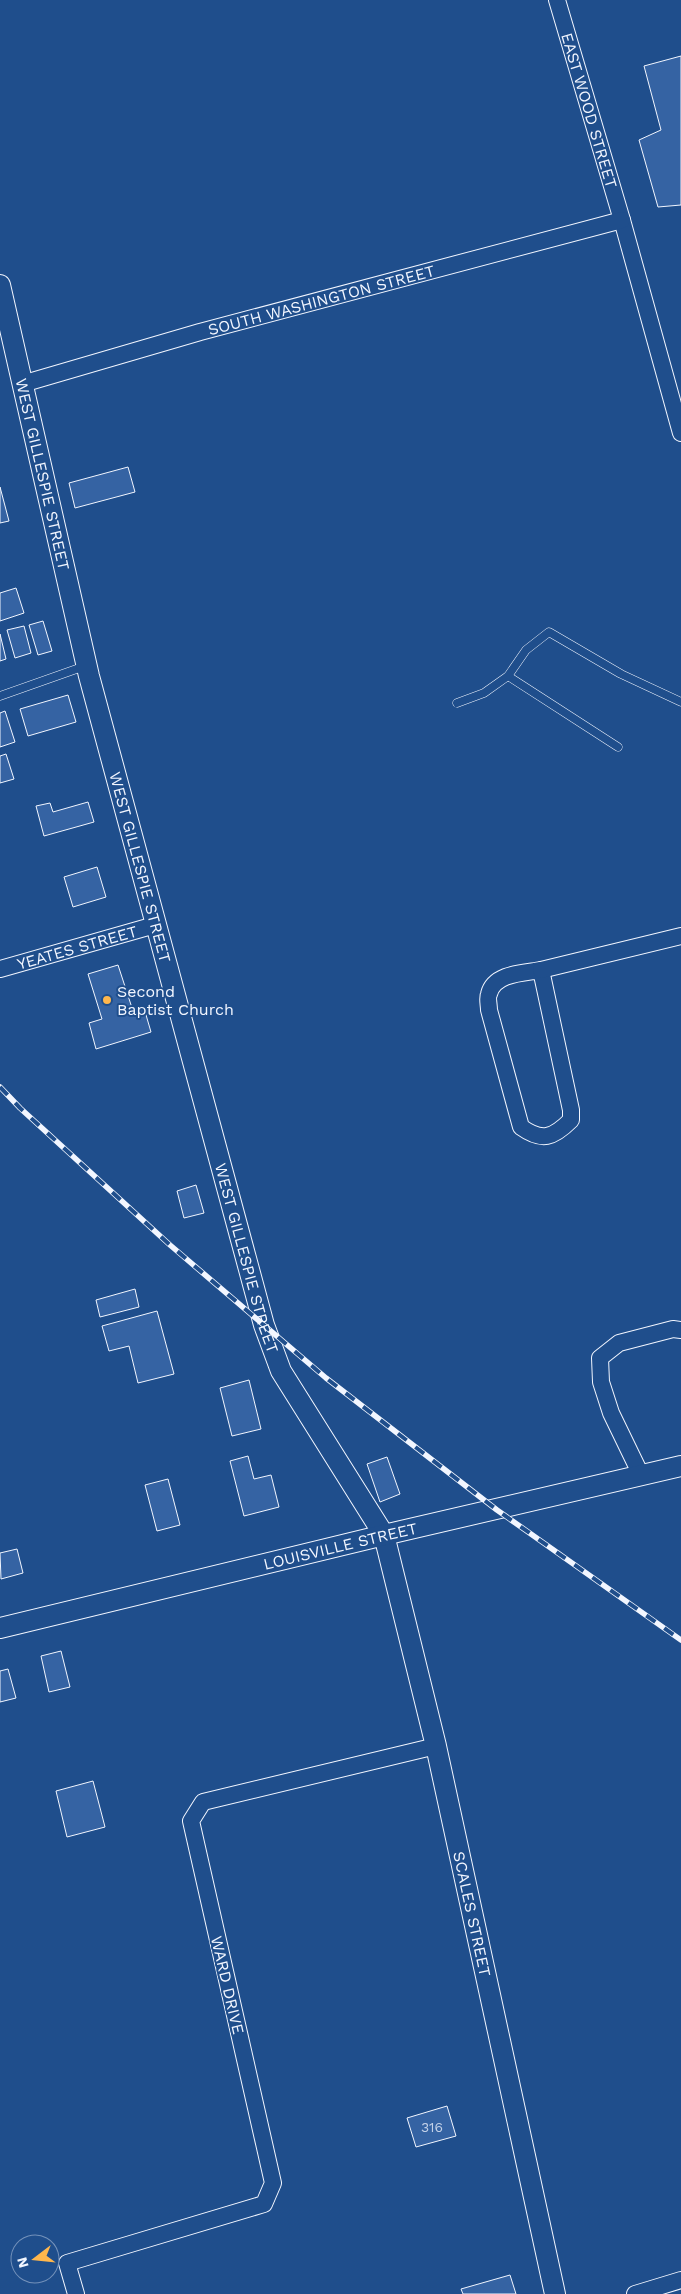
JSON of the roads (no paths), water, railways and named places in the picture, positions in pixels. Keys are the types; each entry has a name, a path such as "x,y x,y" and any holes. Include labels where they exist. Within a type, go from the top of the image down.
{"street":[{"name":"EAST WOOD STREET","path":"557,0 622,220 681,433"},
{"name":"SOUTH WASHINGTON STREET","path":"22,384 200,332 622,220"},
{"name":"WEST GILLESPIE STREET","path":"0,285 4,318 22,384 87,666 264,1325 281,1371 384,1535"},
{"name":"YEATES STREET","path":"0,969 155,924"},
{"path":"541,970 572,1110 571,1120 560,1131 547,1137 534,1136 521,1128 489,1010 488,994 496,981 510,975 541,970 681,936"},
{"path":"641,1475 610,1413 601,1382 600,1358 619,1343 673,1329 681,1330"},
{"name":"LOUISVILLE STREET","path":"0,1628 384,1535 681,1466"},
{"name":"SCALES STREET","path":"384,1535 436,1746 555,2294"},
{"name":"WARD DRIVE","path":"76,2294 67,2263 264,2204 273,2183 191,1821 203,1802 436,1746"},
{"path":"635,2294 681,2280"}],"lane":[{"path":"457,703 484,693 508,676 526,650 549,632 621,674 681,702"},
{"path":"0,696 87,666"},
{"path":"508,676 618,747"}],"railway":[{"path":"0,1087 20,1108 170,1245 326,1378 497,1510 681,1640"}],"place":[{"name":"Second Baptist Church","path":"107,1000"}]}
